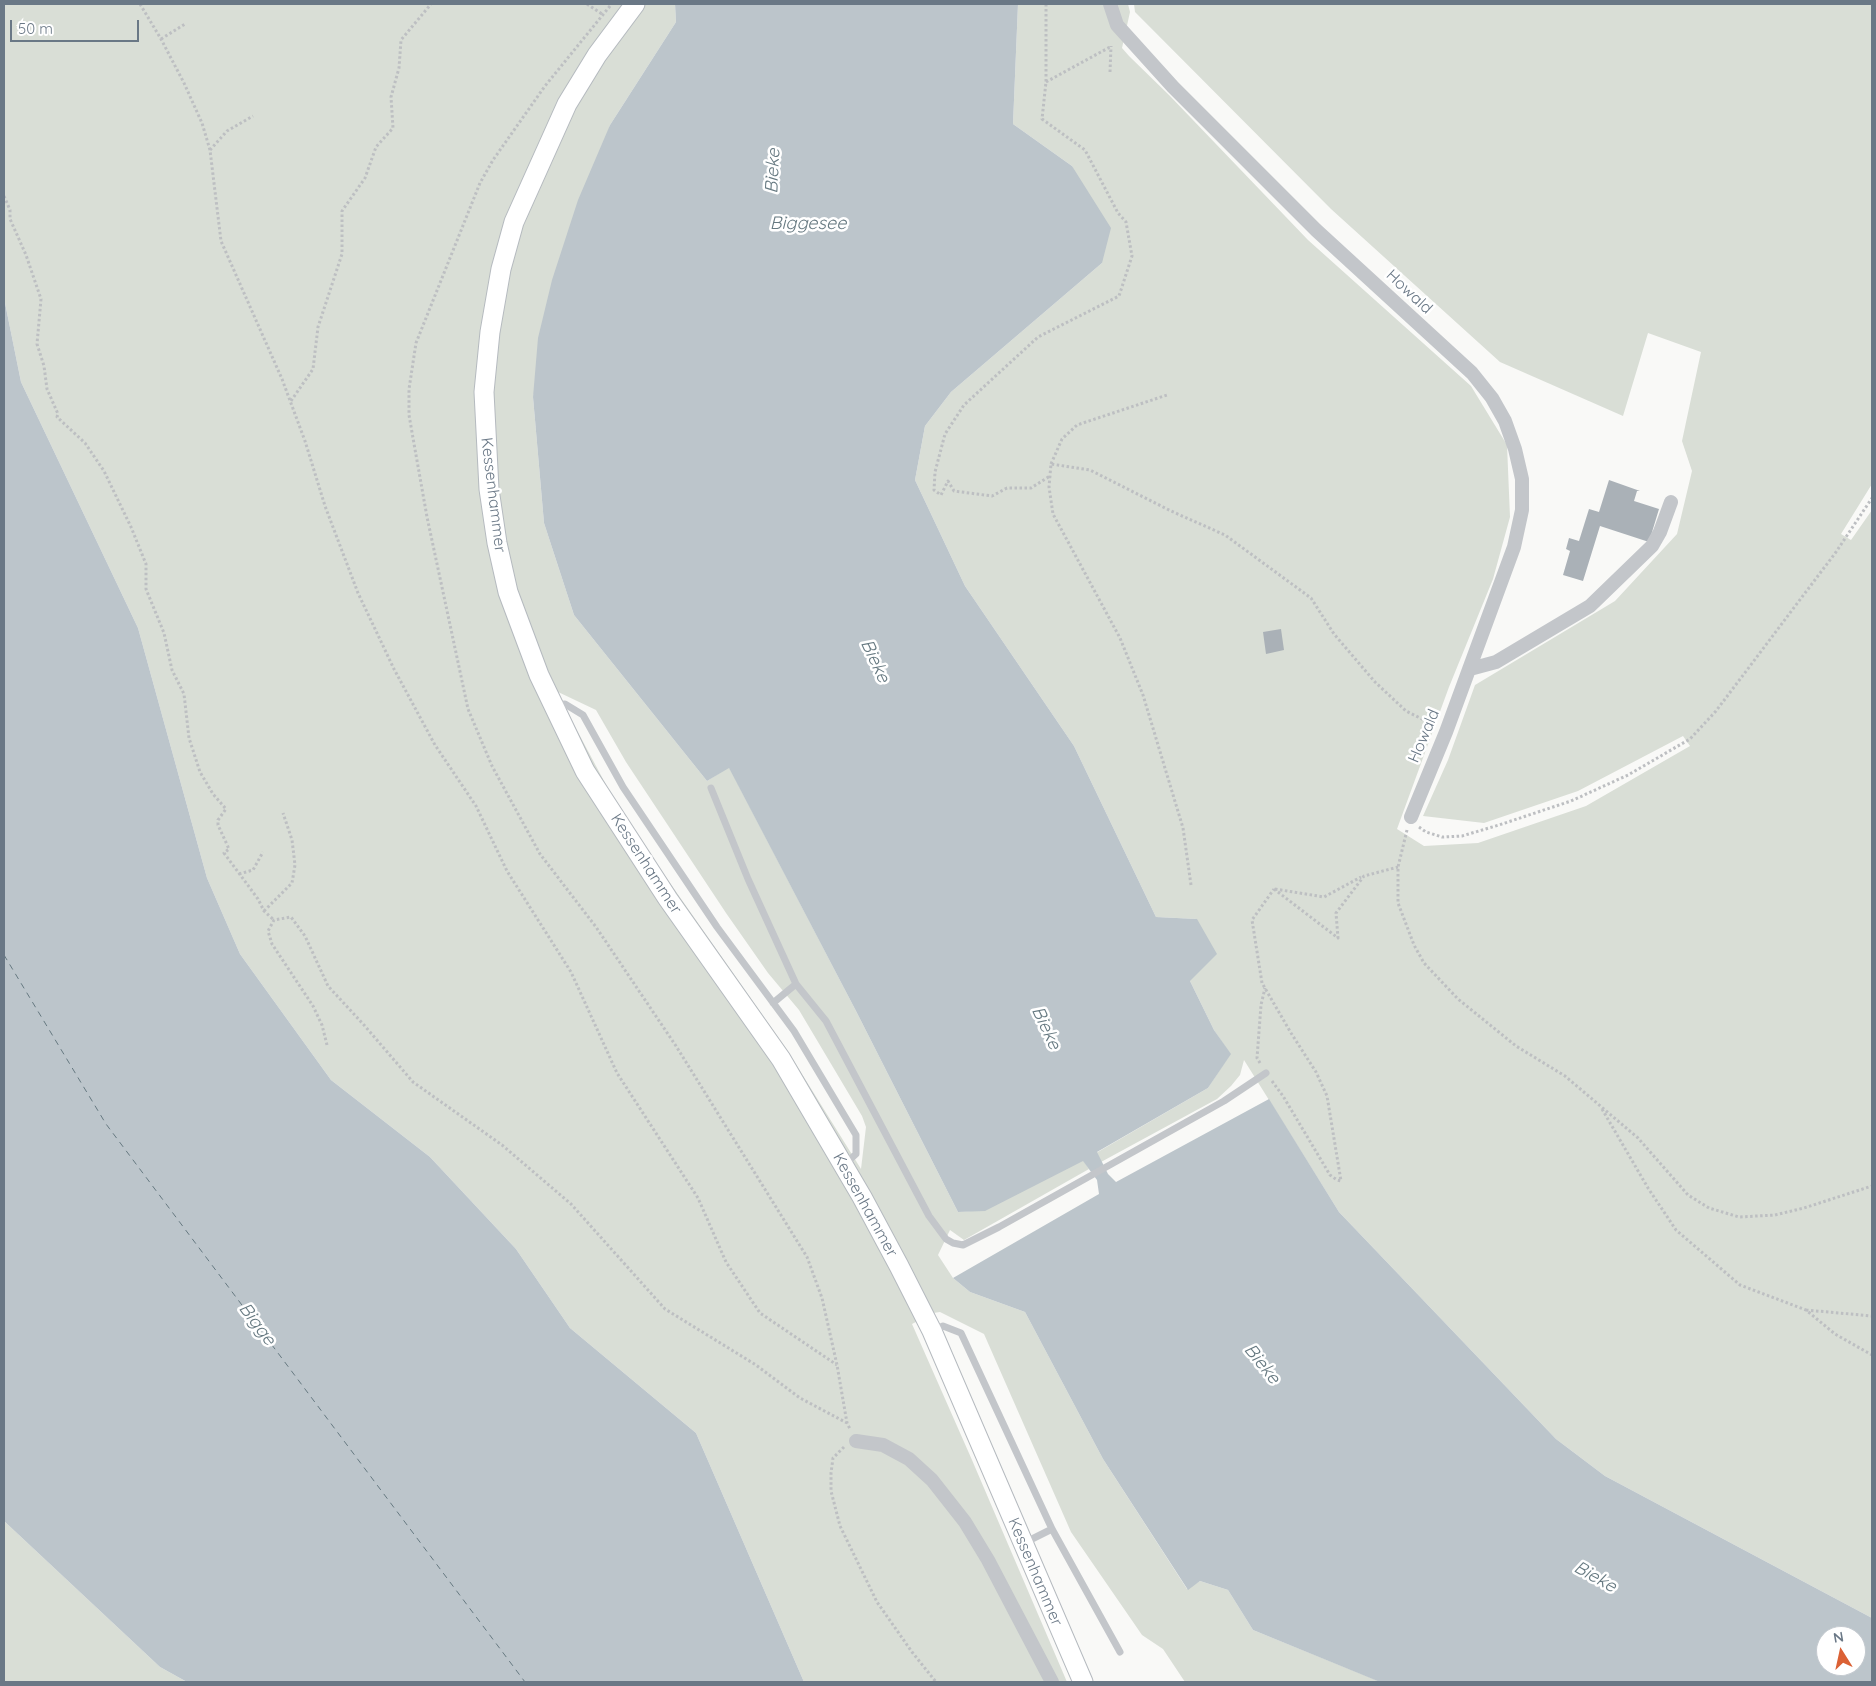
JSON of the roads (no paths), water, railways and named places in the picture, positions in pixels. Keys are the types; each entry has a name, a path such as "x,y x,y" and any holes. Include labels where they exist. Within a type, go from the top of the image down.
{"main road":[{"name":"Kessenhammer","path":"634,4 597,55 567,104 514,222 501,269 490,332 484,392 485,443 489,489 497,543 508,592 539,675 585,771 668,899 781,1059 844,1165 895,1257 932,1331 1083,1682"}],"street":[{"name":"Howald","path":"1110,4 1113,16 1123,32 1173,87 1316,230 1472,373 1492,398 1505,421 1515,449 1522,479 1522,510 1514,547 1446,732 1432,762 1411,817"},
{"path":"1470,669 1496,662 1590,606 1652,546 1660,532 1671,502"},
{"path":"856,1441 883,1445 909,1459 932,1480 964,1522 988,1560 1052,1682"}],"lane":[{"path":"554,706 565,704 584,715 623,787 717,927 794,1031 856,1135 856,1154 844,1165"},
{"path":"711,788 748,879 796,984 826,1021 929,1216 946,1239 953,1243 963,1245 1224,1101 1266,1073"},
{"path":"773,1003 796,984"},
{"path":"932,1331 943,1326 961,1334 1052,1529 1120,1652"},
{"path":"1023,1543 1052,1529"}],"water":[{"name":"Biggesee","path":"675,4 1018,4 1013,124 1072,166 1111,228 1102,263 951,392 925,426 915,480 965,586 1074,746 1156,917 1197,919 1217,954 1190,981 1214,1030 1231,1054 1208,1088 1097,1152 1108,1174 1116,1182 1269,1099 1339,1212 1556,1439 1605,1476 1872,1618 1872,1682 1380,1682 1253,1630 1228,1590 1200,1581 1188,1590 1103,1459 1025,1312 970,1292 953,1278 1099,1194 1097,1180 1083,1161 985,1211 958,1212 729,768 707,781 574,615 544,523 533,397 538,338 552,280 578,200 610,125 676,22"},
{"name":"Bigge","path":"4,298 21,382 138,628 207,878 240,954 331,1080 430,1157 516,1249 570,1328 696,1433 804,1682 187,1682 160,1667 4,1521"}],"water label":[{"name":"Bieke","path":"773,171"},
{"name":"Bieke","path":"875,661"},
{"name":"Bieke","path":"1046,1028"},
{"name":"Bieke","path":"1262,1364"},
{"name":"Bieke","path":"1595,1577"}]}
